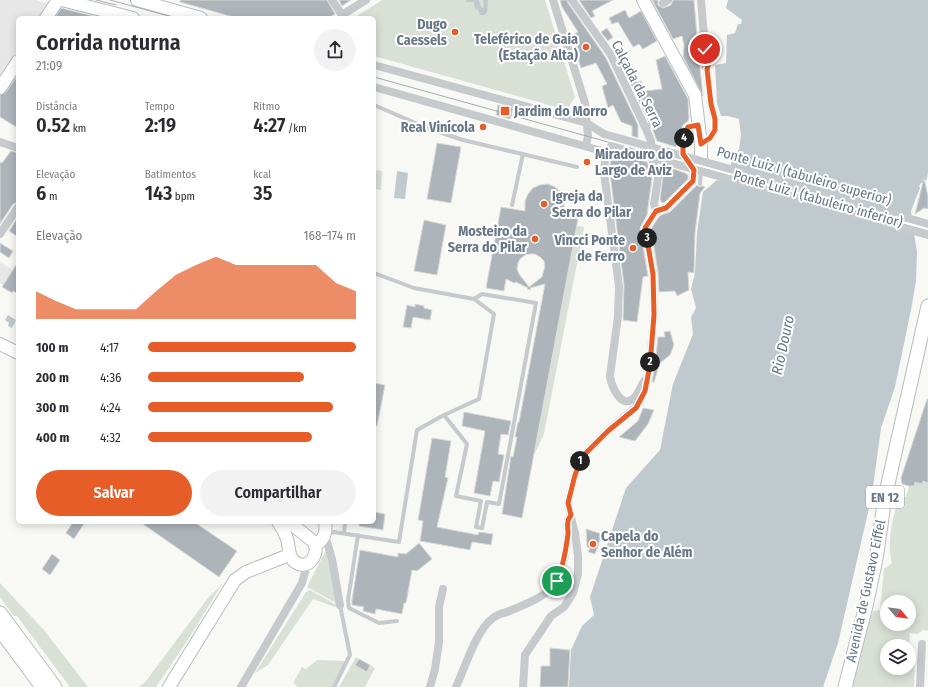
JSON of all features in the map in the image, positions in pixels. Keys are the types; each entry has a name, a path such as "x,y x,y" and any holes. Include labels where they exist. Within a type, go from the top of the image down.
{"main road":[{"path":"47,16 58,0"},
{"path":"62,0 125,16"},
{"path":"137,0 194,16"},
{"path":"643,0 695,95 693,112 698,125 704,167"},
{"path":"0,88 16,64"},
{"name":"Ponte Luiz I (tabuleiro inferior)","path":"704,167 927,229"},
{"name":"Avenida de Gustavo Eiffel","path":"844,687 866,606 876,559 885,496 928,306"},
{"path":"0,344 16,352"},
{"path":"279,524 285,534 291,559 298,564 306,564 310,562 315,555 316,546 314,542 291,524"},
{"path":"316,546 321,542 325,535 325,524"},
{"path":"169,687 235,580 246,572 289,552 293,540 297,537 306,537"},
{"path":"0,613 55,687"},
{"path":"0,630 42,687"}],"street":[{"path":"332,0 343,16"},
{"path":"344,16 345,13 366,0"},
{"path":"553,0 585,103 588,136 586,146"},
{"name":"Calçada da Serra","path":"572,0 610,55 651,141 653,162 658,178 654,204 656,211"},
{"path":"701,0 705,65 707,69 711,104 715,119 715,130 710,138 701,144"},
{"name":"Ponte Luiz I (tabuleiro superior)","path":"376,65 587,123 604,134 927,229"},
{"path":"376,88 602,151 605,161 604,173 619,286 618,316 610,376 611,384 617,395 623,400 630,400 634,398 647,378"},
{"path":"523,687 525,655 551,616 564,607 573,593 578,574 578,556 575,533 568,503 575,475 582,457 608,431 636,408 645,391 650,365 653,329 653,280 645,228 656,211 666,208 693,181 694,170 683,154 682,146 688,127 698,125"},
{"path":"0,142 16,147"},
{"name":"Ponte Luiz I (tabuleiro superior)","path":"602,151 611,146 927,229"},
{"path":"0,234 16,210"},
{"path":"456,687 476,639 485,625 493,617 536,600 548,592 557,581 564,557 568,533 567,521 571,515"},
{"path":"325,535 332,559 340,605"},
{"path":"241,687 302,583 306,564"},
{"path":"430,687 438,649 439,607 443,589"},
{"path":"920,687 922,644"}],"lane":[{"path":"376,106 427,128 463,140 577,167"},
{"path":"646,129 653,122"},
{"path":"512,205 523,154"},
{"path":"700,184 704,167"},
{"path":"325,535 334,532 399,542 417,430 444,415 479,399 494,314 474,299 414,288 376,275"},
{"path":"444,415 467,444 456,496 481,501 476,527 482,528 487,502 499,504 536,303 482,294 474,299"},
{"path":"344,533 346,524"},
{"path":"358,535 348,600 349,608 379,623 397,621"},
{"path":"334,687 350,655 340,605"}],"shaded area":[{"path":"0,0 36,0 46,3 47,8 41,16 16,16 16,54 0,77"},
{"name":"Jardim do Morro","path":"382,0 545,0 575,97 567,110 376,57 376,16 357,16"},
{"path":"376,170 382,171 381,190 376,189"},
{"path":"577,226 584,227 544,434 534,455"},
{"path":"0,262 16,272 16,293 0,283"},
{"path":"923,481 928,483 928,631 923,630 918,634 910,633 910,639 880,639 880,675 914,675 914,687 852,687 865,633 873,611 880,610 880,631 916,631 916,595 881,595 884,569 892,563 890,555 890,538 899,496 906,497 909,486 914,486 915,482 922,484"},
{"path":"326,550 338,604 307,587"},
{"path":"0,583 44,630 88,687 70,687 17,616 14,616 0,597"},
{"path":"222,584 189,638 156,687 139,687 146,681 208,598"},
{"path":"310,590 337,605 335,607 313,599 268,665 255,673 306,592"},
{"path":"356,657 375,668 365,687 339,687"},
{"path":"317,660 346,661 332,687 297,687 293,683 302,667 306,669"}],"water":[{"path":"465,0 479,0 482,8 484,7 483,0 488,0 487,13 485,15 480,15 478,10 475,9 474,2 467,2"},
{"name":"Rio Douro","path":"728,0 928,0 928,172 927,179 919,186 920,188 911,211 917,252 916,281 895,387 881,428 872,495 838,643 823,687 569,687 571,650 582,626 594,615 590,597 626,488 660,450 673,384 693,334 691,317 696,308 691,289 695,273 697,233 703,192 717,180 726,182 732,160 739,149 741,135 739,119 721,116 717,103 715,65 726,63 727,35 735,33 738,24 741,24 742,20 726,8"},
{"path":"397,171 408,173 405,199 394,198"},
{"path":"8,315 16,320 12,328 8,326 9,323 5,320"}],"building":[{"path":"180,0 327,0 335,14 332,16 230,16 180,2"},
{"path":"339,0 351,0 342,6"},
{"path":"560,0 567,0 606,58 638,125 638,138 632,136 632,126 621,122 613,105 608,108 602,86 607,84 596,63 581,68 570,36 578,32 562,7"},
{"path":"579,0 613,0 592,11 595,16 591,18"},
{"path":"652,0 658,0 658,5 663,8 671,5 673,0 694,0 703,96 683,57 684,45 682,36 673,39"},
{"path":"61,8 93,16 56,16"},
{"path":"625,10 629,18 641,11 657,41 643,49 639,44 633,47 618,22 612,24 609,18"},
{"path":"607,28 613,37 608,41 601,32"},
{"path":"623,52 627,64 637,82 641,81 645,91 662,89 656,60 665,56 688,99 689,118 683,125 676,147 657,141 652,128 656,124 656,121 652,119 649,122 617,55"},
{"path":"16,78 16,127 0,117 0,95 6,92"},
{"path":"498,105 513,108 510,119 496,115"},
{"path":"437,143 461,147 451,203 427,199"},
{"path":"11,151 16,152 16,203 13,204 0,224 0,162 2,163"},
{"name":"Vincci Ponte de Ferro","path":"611,152 647,162 652,178 647,215 640,228 648,276 643,277 637,322 623,320 624,285 610,173"},
{"path":"674,169 688,175 688,179 664,203 661,202 660,199 663,176 668,176"},
{"path":"924,178 928,196 928,209 924,208 915,214"},
{"path":"548,184 561,192 564,200 562,214 573,216 573,218 578,219 522,518 502,514 511,456 513,457 517,437 515,437 545,284 530,288 531,290 516,282 514,283 506,279 504,291 486,288 501,207 525,211 525,201 528,194 533,188","holes":["535,254 544,261 545,266 542,277 529,287 519,274 517,269 518,263 525,255"]},
{"path":"697,185 699,187 705,187 700,193 695,233 694,273 688,272 689,290 677,296 675,291 659,292 658,272 651,229 661,215 670,212"},
{"path":"16,220 16,236 9,231"},
{"path":"424,220 446,225 437,275 414,271"},
{"path":"0,243 13,251 9,258 0,252"},
{"path":"16,265 16,293 13,291 12,293 2,287"},
{"path":"415,304 432,310 430,320 413,317 411,328 403,327 407,305 415,307"},
{"path":"670,331 674,345 670,355 660,363 654,382 652,382 658,337 665,337 664,332"},
{"path":"376,383 385,385 376,426"},
{"path":"927,399 928,483 923,481 922,484 915,482 914,486 909,486 902,484 901,478"},
{"path":"643,408 654,410 648,424 635,441 619,437 638,421"},
{"path":"464,412 511,421 508,435 501,434 498,454 504,455 499,482 493,481 490,496 474,493 485,431 462,426"},
{"path":"432,438 451,441 445,477 448,478 437,527 478,535 479,532 493,534 491,545 472,542 470,550 420,541 423,521 418,520"},
{"path":"376,512 385,514 383,530 359,526 359,524 376,524"},
{"path":"72,524 84,524 74,539 66,533"},
{"path":"143,524 197,524 237,551 219,577"},
{"name":"Capela do Senhor de Além","path":"586,529 602,534 595,554 588,552 590,548 587,547"},
{"path":"419,543 432,559 417,571 412,570 406,603 404,603 402,614 376,609 375,614 363,611 364,607 352,605 360,550 398,557 398,553 406,554"},
{"path":"52,554 60,560 50,575 42,569"},
{"path":"550,648 570,650 568,687 540,687 541,666 550,666"},
{"path":"359,659 370,665 367,672 355,665"}],"tram line":[{"path":"96,0 116,5"},
{"path":"110,0 169,16"},
{"path":"376,78 928,231"}],"place":[{"name":"Dugo Caessels","path":"455,32"},
{"name":"Teleférico de Gaia (Estação Alta)","path":"586,47"},
{"name":"Jardim do Morro","path":"505,111"},
{"name":"Real Vinícola","path":"483,127"},
{"name":"Miradouro do Largo de Aviz","path":"587,162"},
{"name":"Igreja da Serra do Pilar","path":"544,204"},
{"name":"Mosteiro da Serra do Pilar","path":"535,239"},
{"name":"Vincci Ponte de Ferro","path":"633,248"},
{"name":"Capela do Senhor de Além","path":"593,544"}],"route":[{"path":"557,581 564,557 568,533 567,521 571,515 568,503 575,475 582,457 608,431 636,408 645,391 650,365 654,315 653,274 645,228 656,211 666,208 693,181 694,170 683,154 682,146 688,127 698,125 701,144 710,138 715,130 715,119 711,104 707,69 709,65 708,52 705,49"}]}
